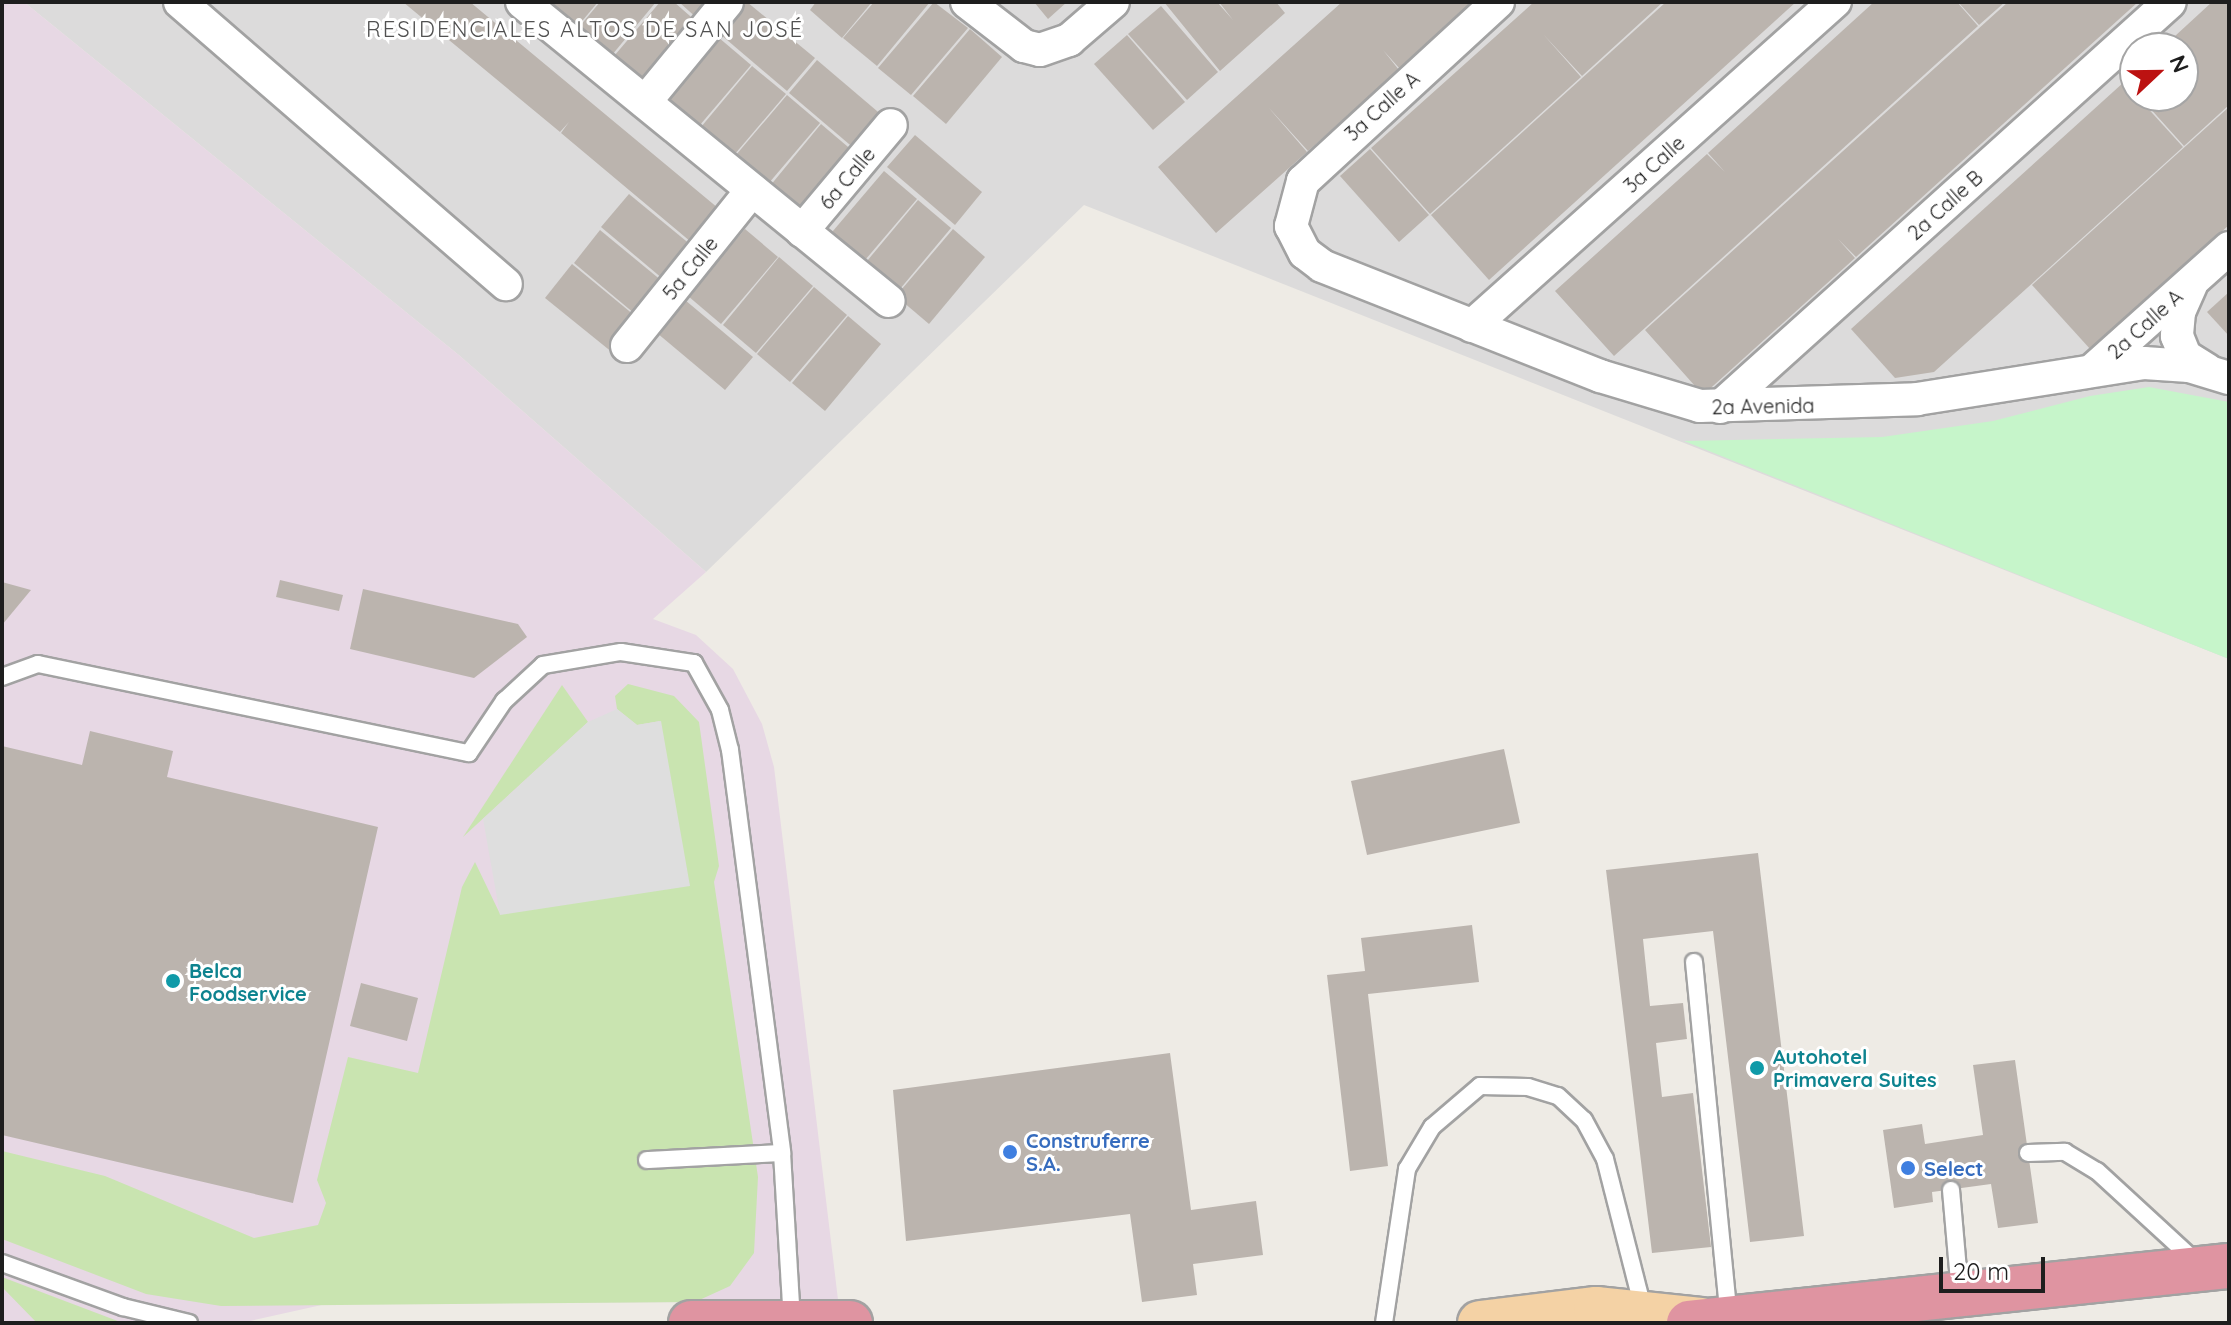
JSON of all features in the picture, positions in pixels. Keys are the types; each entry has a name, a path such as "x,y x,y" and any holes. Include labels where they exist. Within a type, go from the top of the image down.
{"highway":[{"path":"1706,1320 2216,1267"},
{"path":"691,1323 792,1320 850,1323"}],"main road":[{"path":"1480,1323 1596,1309 1706,1320"}],"street":[{"path":"180,2 506,284"},
{"path":"522,2 888,301"},
{"path":"645,102 727,2"},
{"path":"967,2 1024,46 1046,50 1069,40 1113,2"},
{"name":"3a Calle A","path":"1291,226 1295,196 1316,166 1498,2"},
{"name":"3a Calle","path":"1472,326 1835,2"},
{"name":"2a Calle B","path":"1720,407 2170,2"},
{"name":"6a Calle","path":"802,231 891,125"},
{"name":"5a Calle","path":"627,346 752,190"},
{"name":"2a Avenida","path":"1291,226 1305,253 1322,266 1661,397 1720,407 1917,399 2095,368 2168,363 2219,375"},
{"name":"2a Calle A","path":"2095,368 2229,248"},
{"name":"2a Calle A","path":"2195,279 2179,312 2177,336 2185,356 2219,375"}],"lane":[{"path":"2,677 38,664 469,753 498,708 543,665 621,652 694,663 720,710 730,750 782,1153 792,1320"},
{"path":"1694,962 1706,1320"},
{"path":"1384,1323 1407,1169 1432,1127 1480,1086 1528,1087 1558,1096 1584,1120 1605,1159 1644,1314"},
{"path":"2028,1153 2065,1152 2097,1171 2216,1267"},
{"path":"647,1160 782,1153"},
{"path":"1951,1190 1960,1293"},
{"path":"2,1263 123,1307 189,1323"}],"shaded area":[{"path":"2,2 24,2 460,356 706,572 653,619 696,635 733,669 762,724 774,767 839,1308 695,1302 326,1304 241,1323 2,1323"},
{"path":"24,2 2229,2 2229,659 1084,205 706,572 460,356"},
{"path":"617,709 637,725 661,721 690,886 500,915 483,819 588,722"}],"green space":[{"path":"2149,387 2229,402 2229,659 1684,441 1882,437 1993,421 2090,396"},
{"path":"628,684 674,696 699,722 719,866 714,882 758,1177 754,1253 730,1286 695,1302 221,1306 146,1294 2,1239 2,1151 105,1176 254,1238 318,1225 326,1203 317,1180 348,1057 418,1073 462,887 475,862 500,914 660,721 637,725 617,709 615,696"},
{"path":"562,685 588,722 463,837"},
{"path":"2,1277 123,1323 37,1323 2,1287"}],"building":[{"path":"403,2 470,2 724,213 697,247 561,133 569,122 560,132"},
{"path":"541,2 598,2 573,32"},
{"path":"600,2 656,2 607,61 574,33"},
{"path":"660,2 674,2 698,23 642,90 609,62"},
{"path":"679,2 716,2 700,21"},
{"path":"747,2 815,58 787,91 720,34"},
{"path":"816,2 872,2 842,38 810,10"},
{"path":"874,2 930,2 877,66 843,38"},
{"path":"934,2 968,28 911,95 878,68"},
{"path":"1034,2 1067,2 1048,19"},
{"path":"1164,2 1217,2 1233,20 1219,2 1276,2 1285,13 1220,71"},
{"path":"1342,2 1475,2 1400,69 1383,50 1399,70 1308,151 1269,108 1307,152 1216,233 1158,167"},
{"path":"1534,2 1663,2 1582,76 1543,34 1581,77 1430,214 1371,148"},
{"path":"1666,2 1796,2 1489,280 1431,215"},
{"path":"1874,2 1957,2 1978,26 1614,356 1555,291 1707,154 1725,172 1708,153"},
{"path":"1958,2 2005,2 1979,25"},
{"path":"2008,2 2138,2 1856,257 1838,239 1855,258 1703,395 1645,330"},
{"path":"2212,2 2229,2 2229,105 2184,146 2153,112 2199,112 2199,32 2179,32"},
{"path":"1161,6 1218,72 1187,100 1128,34"},
{"path":"970,29 1002,57 946,124 913,96"},
{"path":"1127,35 1185,102 1153,130 1094,64"},
{"path":"718,37 751,65 694,132 661,104"},
{"path":"817,60 884,117 856,150 789,93"},
{"path":"752,66 786,94 729,161 696,133"},
{"path":"2119,87 2119,112 2151,112 2183,147 1934,372 1895,378 1851,329"},
{"path":"787,95 820,123 763,190 730,162"},
{"path":"2229,107 2229,225 2091,350 2032,285"},
{"path":"821,124 854,152 798,219 765,192"},
{"path":"915,135 982,192 955,225 887,167"},
{"path":"1370,149 1429,215 1399,242 1340,176"},
{"path":"884,171 917,199 860,266 827,238"},
{"path":"629,194 697,250 669,284 601,227"},
{"path":"918,200 951,228 895,295 862,267"},
{"path":"745,229 778,257 721,324 688,296"},
{"path":"953,229 985,257 929,324 896,296"},
{"path":"600,230 668,286 641,319 574,263"},
{"path":"779,257 813,286 756,353 723,325"},
{"path":"572,264 640,320 613,353 545,298"},
{"path":"814,287 847,315 790,382 757,354"},
{"path":"2229,292 2229,336 2207,312"},
{"path":"685,300 753,357 725,390 657,333"},
{"path":"848,316 881,344 825,411 792,383"},
{"path":"280,580 343,595 339,611 276,597"},
{"path":"2,582 31,590 2,625"},
{"path":"363,589 518,624 527,637 474,678 350,649"},
{"name":"Belca Foodservice","path":"90,731 173,751 167,777 378,827 293,1203 2,1135 2,746 82,765"},
{"path":"1504,749 1520,823 1367,855 1351,781"},
{"name":"Autohotel Primavera Suites","path":"1758,853 1804,1236 1750,1242 1713,931 1643,939 1650,1006 1683,1003 1687,1039 1656,1043 1662,1097 1693,1093 1711,1247 1652,1253 1606,870"},
{"path":"1472,925 1479,982 1368,994 1388,1166 1350,1171 1327,975 1365,971 1361,938"},
{"path":"361,983 418,998 407,1041 350,1026"},
{"name":"Construferre S.A.","path":"1170,1053 1191,1210 1256,1201 1263,1255 1193,1264 1197,1295 1142,1302 1130,1214 906,1241 893,1090"},
{"path":"2015,1060 2038,1223 1998,1228 1991,1184 1932,1192 1933,1202 1894,1208 1883,1130 1922,1124 1925,1144 1983,1135 1973,1065"}],"place":[{"name":"Belca Foodservice","path":"173,981"},
{"name":"Autohotel Primavera Suites","path":"1757,1068"},
{"name":"Construferre S.A.","path":"1010,1152"},
{"name":"Select","path":"1908,1168"}],"district":[{"name":"RESIDENCIALES ALTOS DE SAN JOSÉ","path":"585,30"}]}
